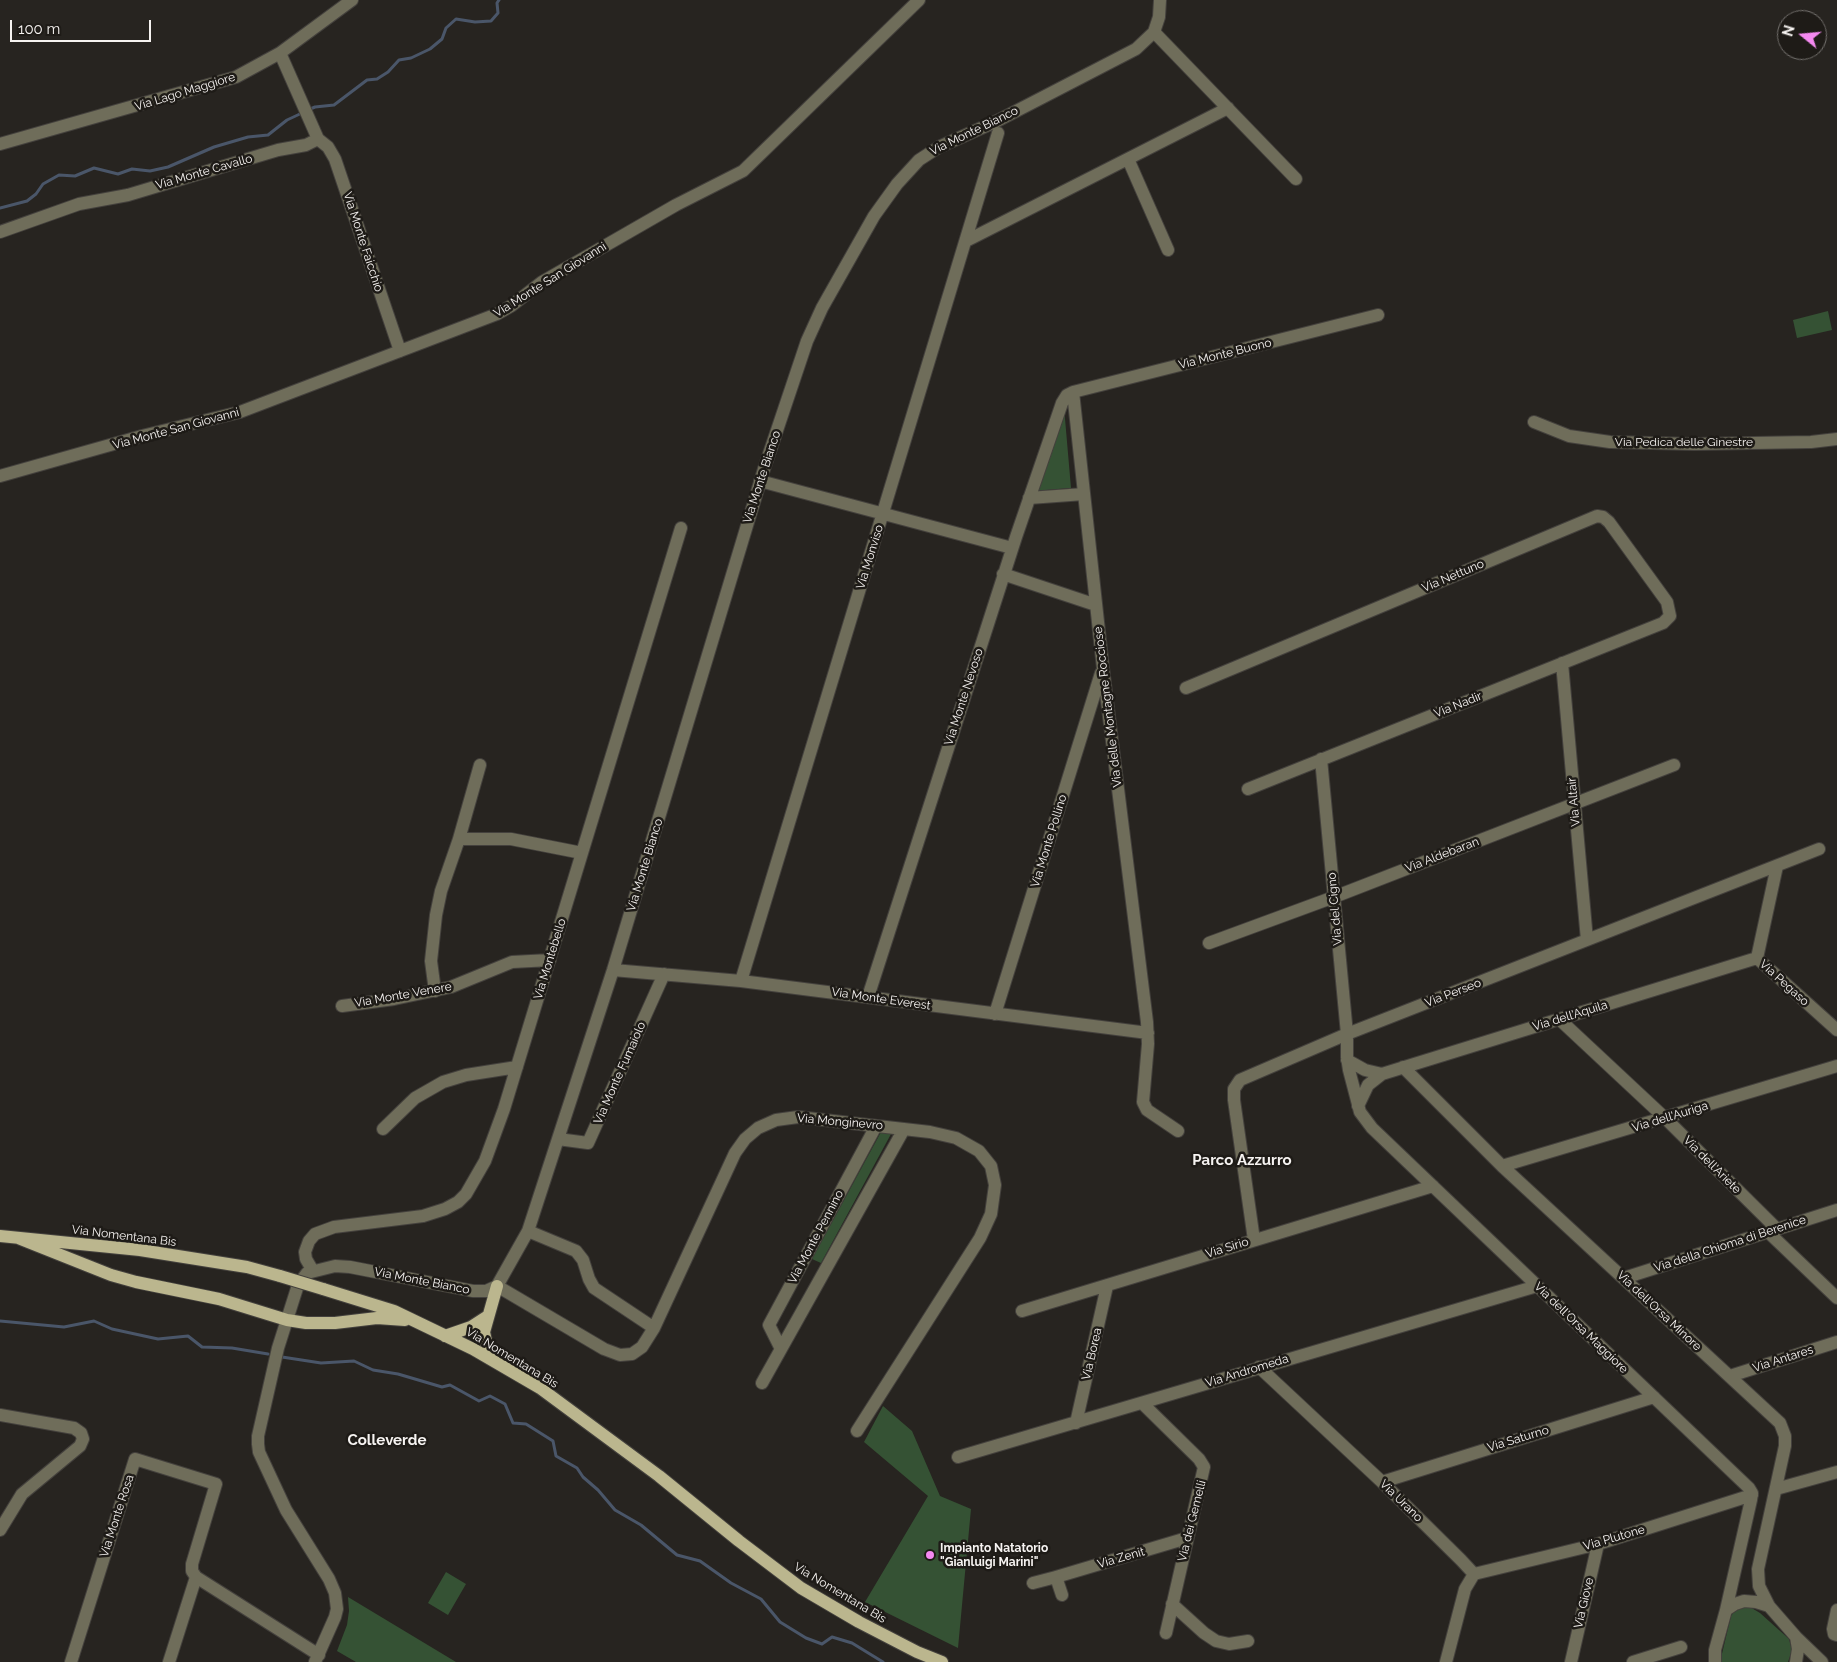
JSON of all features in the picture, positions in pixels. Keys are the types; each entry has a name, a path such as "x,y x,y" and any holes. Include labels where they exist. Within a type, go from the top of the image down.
{"main road":[{"name":"Via Nomentana Bis","path":"0,1236 140,1250 247,1267 323,1288 394,1311 490,1359 540,1388 659,1476 739,1542 801,1588 859,1622 942,1662"},
{"path":"18,1238 128,1280 225,1301 286,1320 335,1324 376,1318 416,1321"},
{"path":"490,1359 484,1335 497,1286"},
{"path":"445,1336 471,1327 488,1316"}],"street":[{"name":"Via Lago Maggiore","path":"0,144 225,81 246,72 280,53 352,0"},
{"name":"Via Monte San Giovanni","path":"0,476 142,436 240,412 497,314 542,282 676,205 740,173 919,0"},
{"path":"1160,0 1159,17 1154,32 1296,179"},
{"name":"Via Monte Bianco","path":"313,1271 343,1266 473,1291 486,1291 497,1286 528,1231 613,970 760,481 807,341 819,314 866,228 905,174 919,160 932,150 997,122 1136,49 1154,32"},
{"path":"280,53 318,138"},
{"path":"966,241 1228,108"},
{"name":"Via Monviso","path":"741,981 998,133"},
{"name":"Via Monte Faicchio","path":"318,138 328,147 336,159 400,352"},
{"name":"Via Monte Cavallo","path":"0,232 79,204 128,195 278,150 306,145 318,138"},
{"path":"1128,159 1168,250"},
{"name":"Via Monte Buono","path":"1068,395 1378,315"},
{"name":"Via delle Montagne Rocciose","path":"1068,395 1084,494 1103,668 1148,1033 1144,1105 1150,1112 1178,1130"},
{"name":"Via Monte Nevoso","path":"868,997 1003,574 1029,498 1068,395"},
{"name":"Via Pedica delle Ginestre","path":"1534,422 1569,436 1610,442 1694,444 1811,442 1837,439"},
{"path":"760,481 1012,548"},
{"path":"1029,498 1084,494"},
{"name":"Via Nettuno","path":"1186,688 1597,516 1608,520 1664,597 1670,608 1670,616 1667,620"},
{"name":"Via Montebello","path":"313,1271 306,1259 305,1252 309,1241 319,1232 334,1227 423,1216 445,1209 463,1198 472,1186 487,1155 517,1067 681,528"},
{"path":"1003,574 1096,605"},
{"name":"Via Nadir","path":"1248,789 1562,664 1667,620"},
{"name":"Via Altair","path":"1562,664 1587,940"},
{"name":"Via Monte Pollino","path":"995,1014 1103,668"},
{"name":"Via del Cigno","path":"1321,759 1347,1034 1347,1060 1358,1106"},
{"path":"435,991 431,961 436,915 480,765"},
{"name":"Via Aldebaran","path":"1209,942 1334,897 1674,765"},
{"path":"458,838 511,839 582,853"},
{"name":"Via Perseo","path":"1254,1240 1234,1100 1236,1086 1244,1077 1347,1034 1819,849"},
{"name":"Via Pegaso","path":"1777,866 1757,958 1837,1030"},
{"name":"Via dell'Aquila","path":"1382,1074 1757,958"},
{"name":"Via Monte Venere","path":"342,1006 435,991 465,982 512,962 550,960"},
{"name":"Via Monte Everest","path":"613,970 741,981 1148,1033"},
{"name":"Via Monte Fumaiolo","path":"558,1139 588,1143 664,974"},
{"name":"Via dell'Ariete","path":"1559,1019 1665,1118 1837,1298"},
{"path":"1347,1060 1365,1070 1382,1074"},
{"name":"Via dell'Auriga","path":"1502,1166 1837,1066"},
{"path":"383,1129 415,1098 444,1082 470,1074 517,1067"},
{"name":"Via dell'Orsa Minore","path":"1403,1067 1502,1166 1730,1376 1782,1427 1785,1436 1785,1446 1758,1569 1759,1586 1769,1606 1796,1637 1822,1662"},
{"path":"1358,1106 1368,1085 1382,1074"},
{"name":"Via dell'Orsa Maggiore","path":"1358,1106 1367,1124 1745,1483 1752,1495"},
{"name":"Via Monginevro","path":"497,1286 604,1349 620,1355 636,1352 646,1342 654,1328 732,1159 738,1147 748,1135 769,1122 783,1118 798,1117 930,1132 956,1138 979,1151 988,1161 994,1172 994,1202 989,1220 980,1238 856,1431"},
{"name":"Via Monte Pennino","path":"781,1349 769,1325 876,1126"},
{"name":"Via Monte Pennino","path":"762,1383 904,1129"},
{"name":"Via Sirio","path":"1022,1311 1433,1186"},
{"name":"Via della Chioma di Berenice","path":"1624,1278 1837,1210"},
{"path":"528,1231 576,1250 584,1260 590,1282 594,1288 654,1328"},
{"path":"169,1662 196,1577 317,1658 334,1617 336,1593 286,1510 259,1452 258,1444 264,1407 286,1320 298,1285 307,1273 313,1271"},
{"name":"Via Borea","path":"1076,1423 1107,1286"},
{"name":"Via Andromeda","path":"958,1456 1076,1423 1259,1367 1537,1286"},
{"name":"Via Antares","path":"1730,1376 1837,1342"},
{"name":"Via Urano","path":"1259,1367 1382,1482 1474,1574"},
{"name":"Via Saturno","path":"1382,1482 1654,1397"},
{"name":"Via dei Gemelli","path":"1142,1402 1203,1465 1202,1478 1166,1633"},
{"path":"0,1414 74,1428 81,1433 83,1439 80,1446 22,1494 0,1530"},
{"name":"Via Monte Rosa","path":"71,1662 135,1459 216,1484 192,1564 192,1571 196,1577"},
{"path":"1776,1488 1837,1472"},
{"path":"1705,1662 1715,1656 1752,1495"},
{"name":"Via Plutone","path":"1474,1574 1598,1544 1752,1495"},
{"name":"Via Zenit","path":"1033,1584 1187,1538"},
{"name":"Via Giove","path":"1571,1662 1598,1544"},
{"path":"1446,1662 1465,1589 1474,1574"},
{"path":"1056,1577 1062,1595"},
{"path":"1726,1610 1735,1604 1744,1602 1756,1602 1769,1606"},
{"path":"1172,1604 1204,1633 1216,1641 1229,1644 1248,1641"},
{"path":"1836,1635 1833,1629 1837,1610"},
{"path":"1796,1637 1798,1648 1796,1662"},
{"path":"1633,1662 1681,1647"}],"green space":[{"path":"1828,311 1832,330 1797,338 1793,320"},
{"path":"1064,407 1071,488 1034,491"},
{"path":"881,1132 891,1134 821,1263 812,1259"},
{"name":"Impianto Natatorio \"Gianluigi Marini\"","path":"883,1406 912,1431 940,1496 971,1509 958,1648 865,1602 928,1496 864,1442"},
{"path":"446,1572 466,1584 448,1615 428,1603"},
{"path":"348,1597 456,1662 356,1662 337,1651 347,1625"},
{"path":"1742,1607 1750,1607 1760,1613 1789,1639 1792,1650 1788,1662 1720,1662 1731,1616"}],"waterway":[{"path":"308,110 315,107 334,105 367,80 377,79 388,72 399,60 411,58 430,49 442,39 446,28 456,19 475,22 491,21 498,13 497,3 499,0"},
{"path":"0,208 27,201 36,194 43,184 59,175 75,176 94,168 118,174 132,169 150,171 168,167 214,147 248,137 268,135 287,120 302,113"},
{"path":"0,1321 64,1327 94,1321 112,1329 158,1339 188,1336 202,1347 232,1348 268,1354"},
{"path":"282,1357 321,1363 354,1361 373,1370 398,1374 442,1387 450,1385 479,1401 490,1396 505,1404 513,1423 526,1424 553,1441 556,1456 577,1468 583,1477 598,1490 615,1510 641,1525 677,1555 700,1561 731,1583 761,1599 780,1622 806,1638 822,1644 832,1637 852,1643 883,1662"}],"place":[{"name":"Impianto Natatorio \"Gianluigi Marini\"","path":"930,1555"}],"district":[{"name":"Parco Azzurro","path":"1242,1160"},
{"name":"Colleverde","path":"387,1440"}]}
